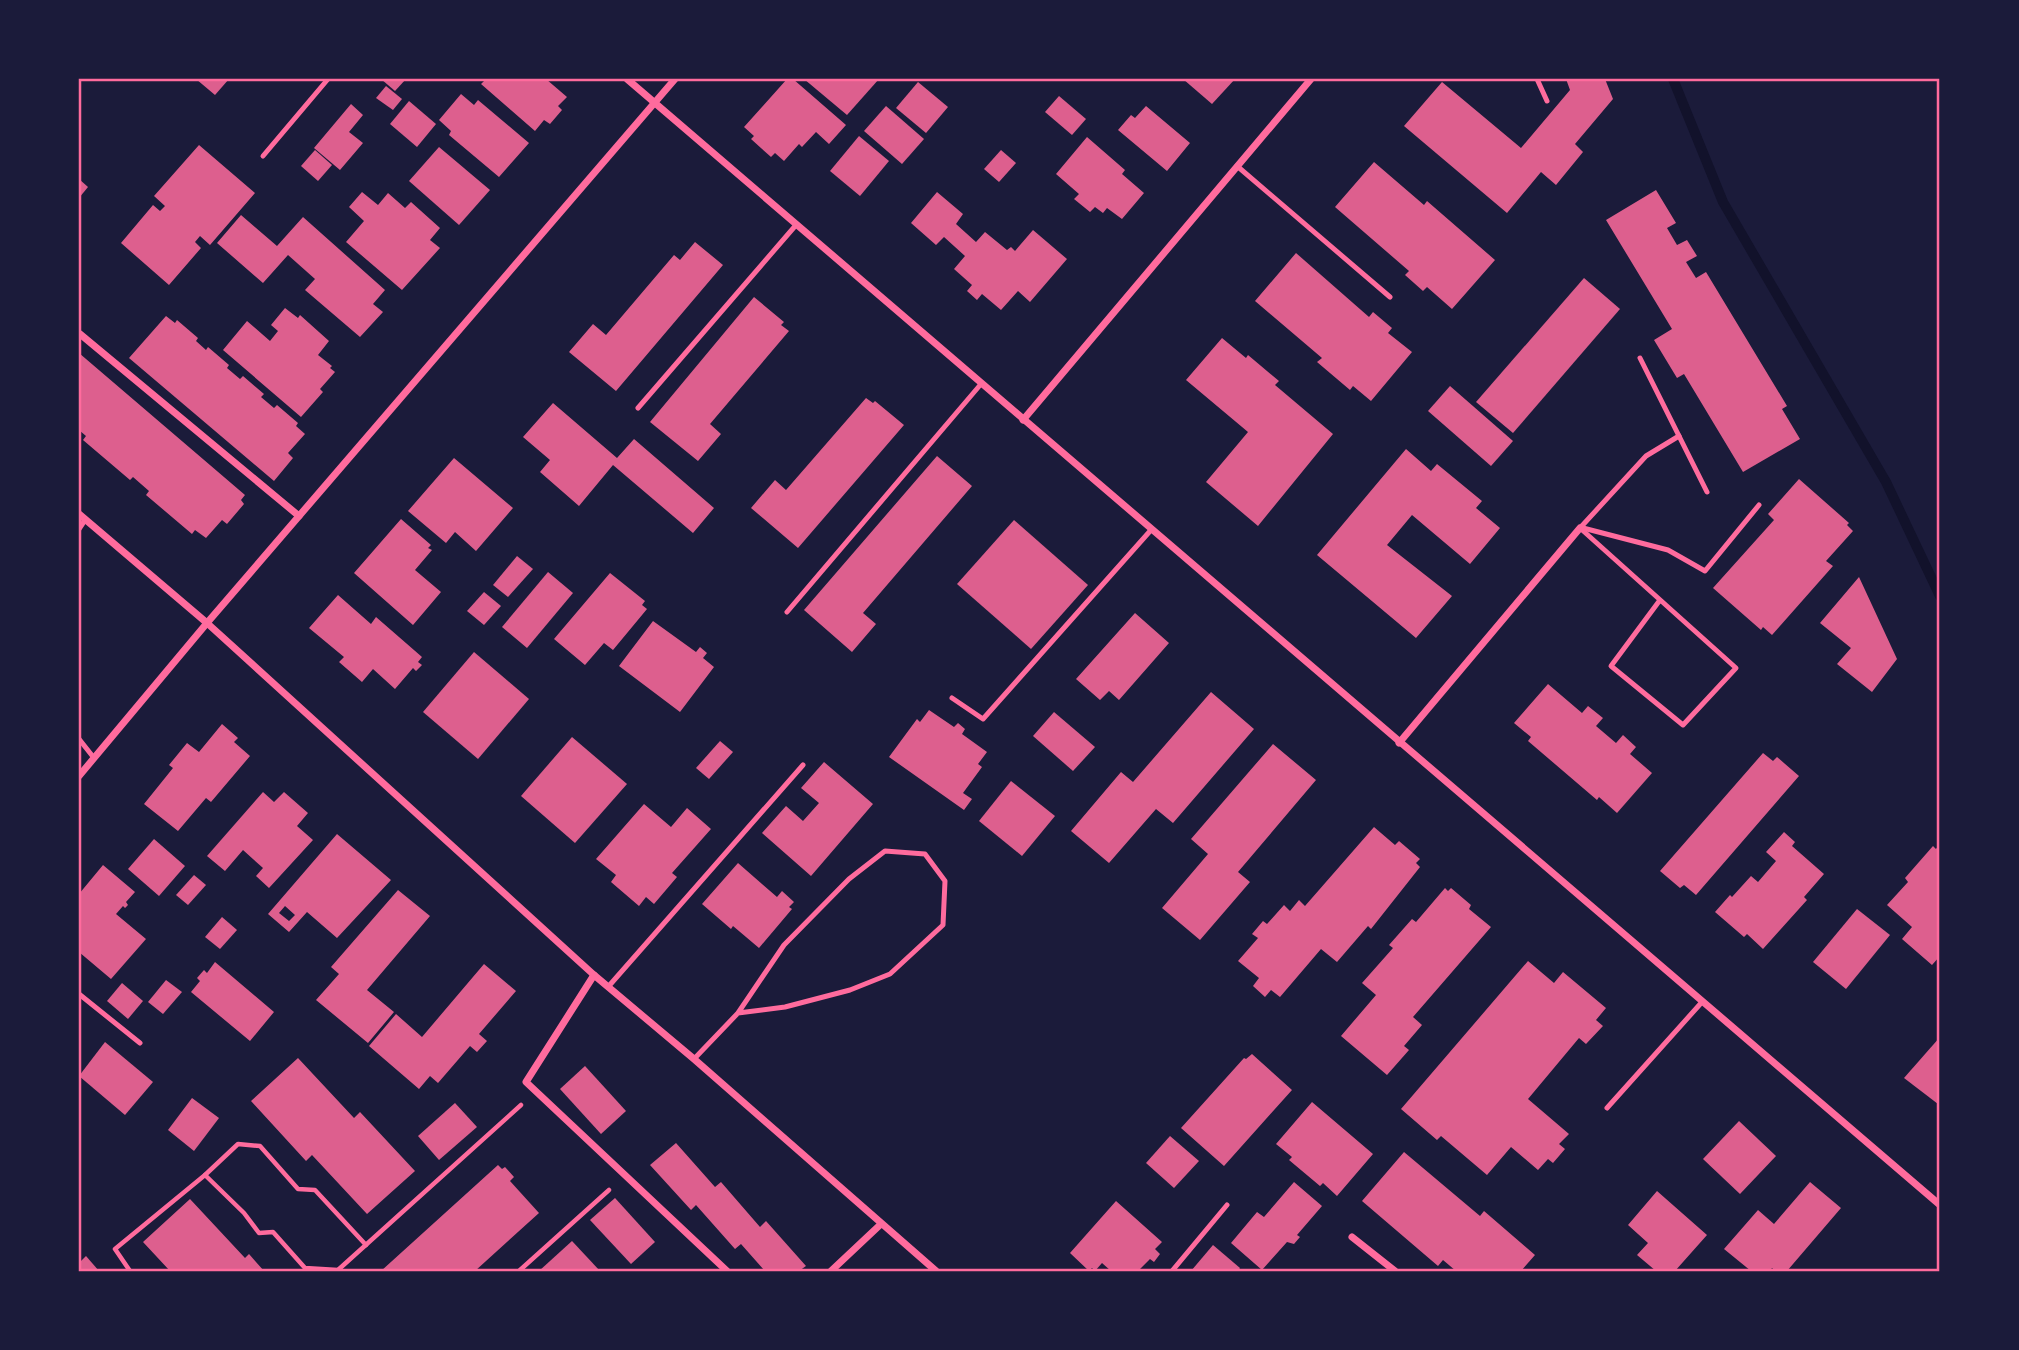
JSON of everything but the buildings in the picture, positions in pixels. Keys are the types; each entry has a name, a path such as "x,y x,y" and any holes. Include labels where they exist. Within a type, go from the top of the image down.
{"street":[{"path":"627,79 1940,1205"},
{"path":"79,776 207,623 675,79"},
{"path":"1023,420 1311,79"},
{"path":"80,334 299,516"},
{"path":"82,517 207,623 594,975 936,1271"},
{"path":"1399,743 1580,528"},
{"path":"594,975 526,1082 727,1271"},
{"path":"831,1271 881,1224"},
{"path":"1352,1237 1395,1271"}],"lane":[{"path":"263,156 328,79"},
{"path":"1537,79 1547,101"},
{"path":"1237,166 1390,297"},
{"path":"638,408 796,225"},
{"path":"1640,358 1707,492"},
{"path":"787,612 981,384"},
{"path":"1580,528 1646,456 1679,436"},
{"path":"1580,528 1668,550 1704,570 1759,505"},
{"path":"79,529 82,517"},
{"path":"1580,528 1736,668 1683,725 1611,666 1660,600"},
{"path":"952,698 983,719 1151,530"},
{"path":"79,740 94,758"},
{"path":"608,987 803,765"},
{"path":"694,1059 738,1013 784,945 849,879 886,851 925,854 945,881 943,925 890,974 850,990 785,1007 738,1013"},
{"path":"79,994 139,1043"},
{"path":"1607,1108 1702,1002"},
{"path":"1172,1271 1227,1205"}],"path":[{"path":"205,1175 244,1213 259,1233 273,1231 305,1268 338,1271 536,1092"},
{"path":"130,1271 115,1249 205,1175 238,1144 260,1146 298,1189 315,1190 366,1245"},
{"path":"519,1271 625,1175"}],"waterway":[{"path":"1673,79 1723,202 1886,482 1940,596"}]}
